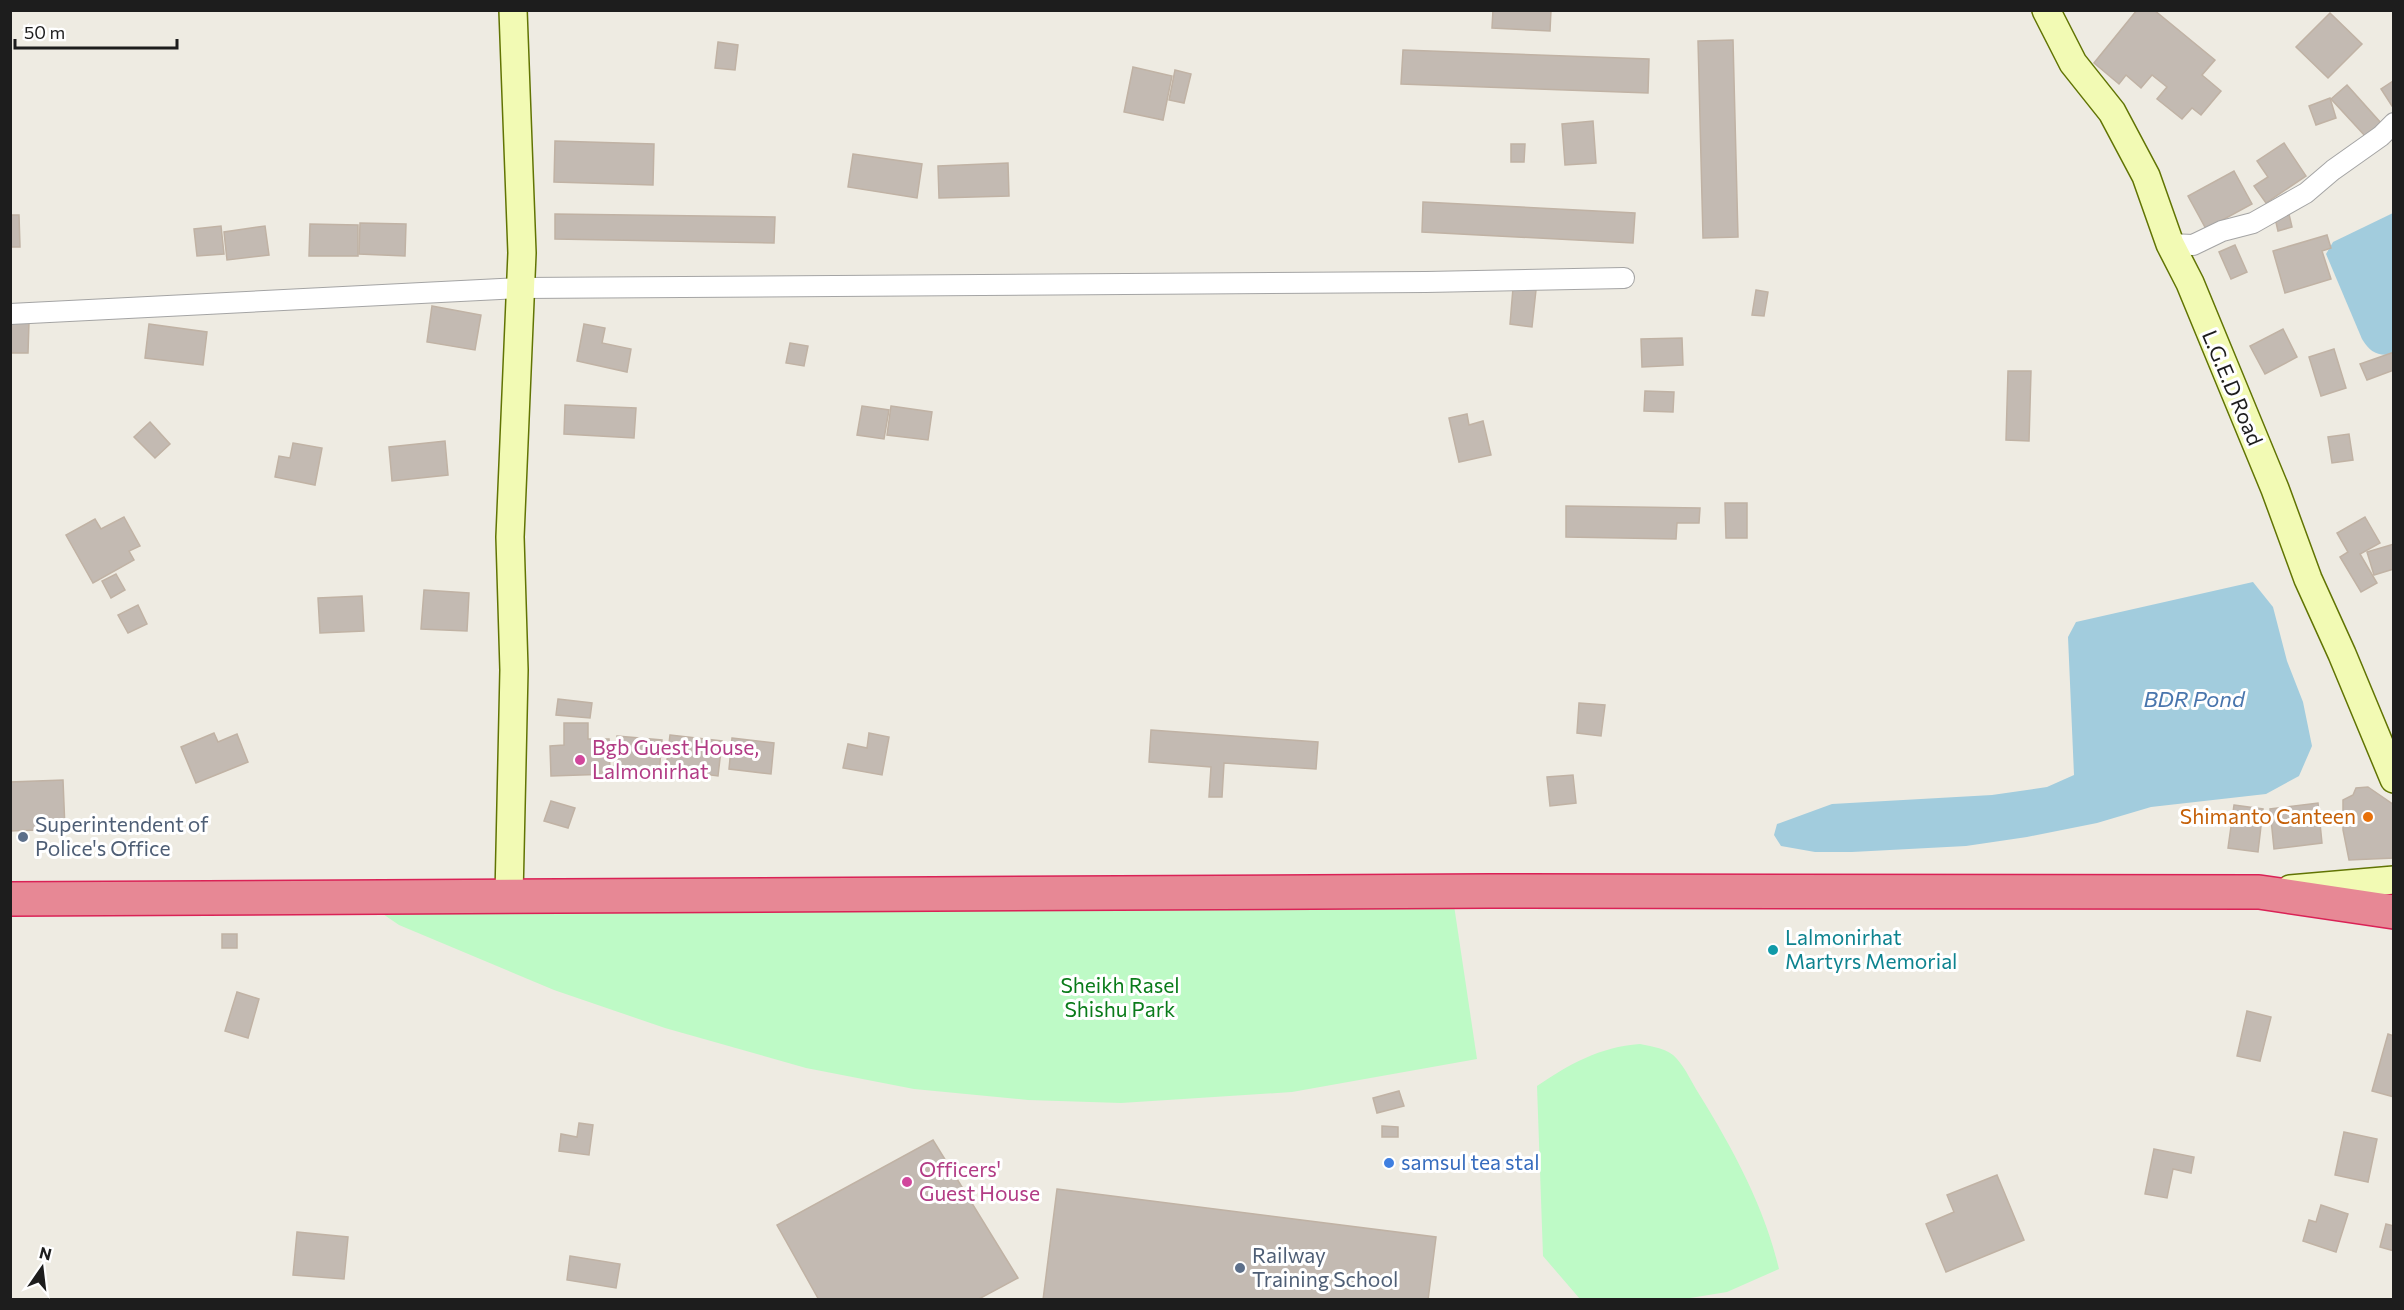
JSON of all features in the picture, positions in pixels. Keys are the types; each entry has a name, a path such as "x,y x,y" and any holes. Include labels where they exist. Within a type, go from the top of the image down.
{"highway":[{"path":"10,899 1480,891 2259,892 2394,912"}],"main road":[{"path":"509,896 514,670 510,537 522,211 513,10"},
{"name":"L.G.E.D Road","path":"2046,10 2073,63 2112,112 2146,176 2170,244 2190,283 2275,489 2308,579 2394,779"},
{"path":"2259,892 2394,880"}],"street":[{"path":"2170,244 2193,245 2222,231 2253,223 2306,193 2333,170 2381,136 2394,123"},
{"path":"10,314 520,288 1426,282 1624,278"}],"green space":[{"name":"Sheikh Rasel Shishu Park","path":"1452,892 1477,1059 1292,1092 1121,1103 1028,1100 914,1089 806,1068 665,1028 554,990 399,925 358,897"},
{"path":"1640,1044 1669,1052 1686,1072 1746,1178 1765,1223 1779,1269 1727,1292 1684,1299 1580,1299 1543,1256 1537,1086 1598,1053"}],"water":[{"path":"2393,213 2393,354 2383,355 2371,350 2362,339 2326,254 2333,242"},
{"name":"BDR Pond","path":"2253,582 2273,607 2287,661 2303,702 2312,746 2299,776 2266,794 2151,807 2097,823 1966,846 1815,852 1781,846 1774,835 1777,824 1832,804 1992,795 2047,787 2074,775 2068,637 2076,622"}],"building":[{"path":"1493,10 1551,10 1550,31 1492,28"},
{"path":"2137,10 2154,10 2215,60 2202,75 2221,91 2201,115 2192,108 2182,119 2157,99 2167,87 2152,75 2141,88 2126,75 2119,84 2094,63"},
{"path":"2330,13 2362,44 2328,78 2296,47"},
{"path":"1733,40 1738,237 1703,238 1698,41"},
{"path":"718,42 738,45 735,70 715,68"},
{"path":"1403,50 1649,59 1648,93 1401,84"},
{"path":"1133,67 1172,76 1163,120 1124,112"},
{"path":"1175,70 1191,74 1184,103 1169,100"},
{"path":"2393,81 2394,105 2392,106 2381,89"},
{"path":"2347,85 2381,123 2366,137 2331,99"},
{"path":"2330,98 2336,118 2316,125 2309,106"},
{"path":"1593,121 1596,163 1565,165 1562,124"},
{"path":"555,141 654,144 653,185 554,182"},
{"path":"2284,143 2306,176 2266,203 2254,186 2268,177 2257,161"},
{"path":"1511,144 1525,144 1524,162 1511,162"},
{"path":"853,154 922,164 917,198 848,187"},
{"path":"1008,163 1009,196 939,198 938,166"},
{"path":"2234,171 2252,204 2206,229 2188,196"},
{"path":"1423,202 1635,213 1633,243 1422,232"},
{"path":"2288,210 2292,227 2278,231 2274,214"},
{"path":"555,214 775,217 774,243 555,239"},
{"path":"10,215 19,215 20,247 10,247"},
{"path":"360,223 406,224 405,256 359,254"},
{"path":"310,224 358,225 358,256 309,256"},
{"path":"221,226 224,254 197,256 194,229"},
{"path":"265,226 269,255 227,260 224,232"},
{"path":"2327,235 2331,248 2322,251 2331,279 2285,293 2273,251"},
{"path":"2235,245 2247,272 2231,279 2219,252"},
{"path":"1513,288 1536,290 1532,327 1510,324"},
{"path":"1756,290 1768,292 1764,316 1752,315"},
{"path":"432,306 481,315 475,350 427,342"},
{"path":"10,321 29,322 28,353 10,353"},
{"path":"149,324 207,332 203,365 145,358"},
{"path":"584,324 605,328 602,343 631,349 627,372 577,361"},
{"path":"2283,329 2297,357 2265,374 2250,346"},
{"path":"1682,338 1683,365 1642,367 1641,339"},
{"path":"790,343 808,346 804,366 786,363"},
{"path":"2334,349 2346,388 2321,396 2309,357"},
{"path":"2394,352 2394,370 2367,380 2360,364"},
{"path":"2008,371 2031,371 2029,441 2006,440"},
{"path":"1645,391 1674,392 1673,412 1644,411"},
{"path":"565,405 636,408 634,438 564,434"},
{"path":"862,406 889,410 884,439 857,435"},
{"path":"891,406 932,412 928,440 887,435"},
{"path":"1467,414 1469,425 1483,421 1491,455 1459,462 1449,418"},
{"path":"150,422 170,444 155,458 134,437"},
{"path":"2349,434 2353,460 2332,463 2328,437"},
{"path":"445,441 448,475 392,481 389,447"},
{"path":"293,443 322,448 315,485 275,477 279,456 290,458"},
{"path":"1725,503 1747,503 1747,538 1726,538"},
{"path":"1566,506 1700,508 1699,523 1677,523 1676,539 1566,537"},
{"path":"124,517 140,546 129,551 134,560 93,583 66,535 95,519 101,529"},
{"path":"2365,517 2380,543 2360,554 2377,583 2361,592 2340,557 2348,552 2337,533"},
{"path":"2394,544 2394,569 2374,575 2367,552"},
{"path":"116,574 125,590 111,598 102,581"},
{"path":"424,590 469,593 467,631 421,629"},
{"path":"362,596 364,631 320,633 318,598"},
{"path":"138,605 147,624 128,633 118,615"},
{"path":"558,699 592,703 590,718 556,715"},
{"path":"1579,703 1605,705 1601,736 1577,733"},
{"name":"Bgb Guest House, Lalmonirhat","path":"564,723 588,723 588,739 609,739 610,774 551,776 550,746 564,745"},
{"path":"1151,730 1318,742 1316,769 1224,763 1222,797 1209,797 1211,767 1149,762"},
{"path":"214,733 218,742 237,734 248,762 196,783 181,747"},
{"path":"869,733 889,737 882,775 843,768 848,744 867,748"},
{"path":"670,735 722,741 718,776 666,769"},
{"path":"617,736 662,740 659,773 614,769"},
{"path":"732,738 774,743 771,774 729,769"},
{"path":"1573,775 1576,803 1550,806 1547,777"},
{"path":"63,780 65,829 10,831 10,782"},
{"name":"Shimanto Canteen","path":"2368,787 2394,805 2394,858 2349,860 2343,830 2343,800 2353,795 2356,788"},
{"path":"551,801 575,808 568,828 544,821"},
{"path":"2318,803 2322,843 2274,849 2270,809"},
{"path":"2234,805 2263,809 2258,852 2228,848"},
{"path":"222,934 237,934 237,948 222,948"},
{"path":"237,992 259,999 248,1038 225,1031"},
{"path":"2247,1011 2271,1017 2260,1061 2237,1056"},
{"path":"2388,1034 2394,1036 2394,1097 2372,1091"},
{"path":"1399,1091 1404,1106 1377,1113 1373,1098"},
{"path":"579,1123 593,1125 589,1155 559,1151 561,1134 577,1137"},
{"path":"1382,1126 1398,1127 1398,1137 1382,1137"},
{"path":"2344,1132 2377,1139 2368,1182 2335,1175"},
{"name":"Officers' Guest House","path":"933,1140 1018,1278 977,1300 819,1300 777,1225"},
{"path":"2154,1149 2194,1157 2191,1173 2173,1169 2167,1198 2145,1194"},
{"path":"1997,1175 2024,1240 1946,1272 1926,1224 1954,1212 1947,1195"},
{"name":"Railway Training School","path":"1057,1189 1436,1237 1428,1300 1043,1300"},
{"path":"2321,1205 2348,1214 2336,1252 2303,1241 2309,1220 2316,1222"},
{"path":"2386,1224 2394,1226 2394,1251 2380,1247"},
{"path":"297,1232 348,1237 344,1279 293,1275"},
{"path":"570,1256 620,1264 616,1288 567,1280"}],"place":[{"name":"Bgb Guest House, Lalmonirhat","path":"580,760"},
{"name":"Shimanto Canteen","path":"2368,817"},
{"name":"Superintendent of Police's Office","path":"23,837"},
{"name":"Lalmonirhat Martyrs Memorial","path":"1773,950"},
{"name":"samsul tea stal","path":"1389,1163"},
{"name":"Officers' Guest House","path":"907,1182"},
{"name":"Railway Training School","path":"1240,1268"}]}
